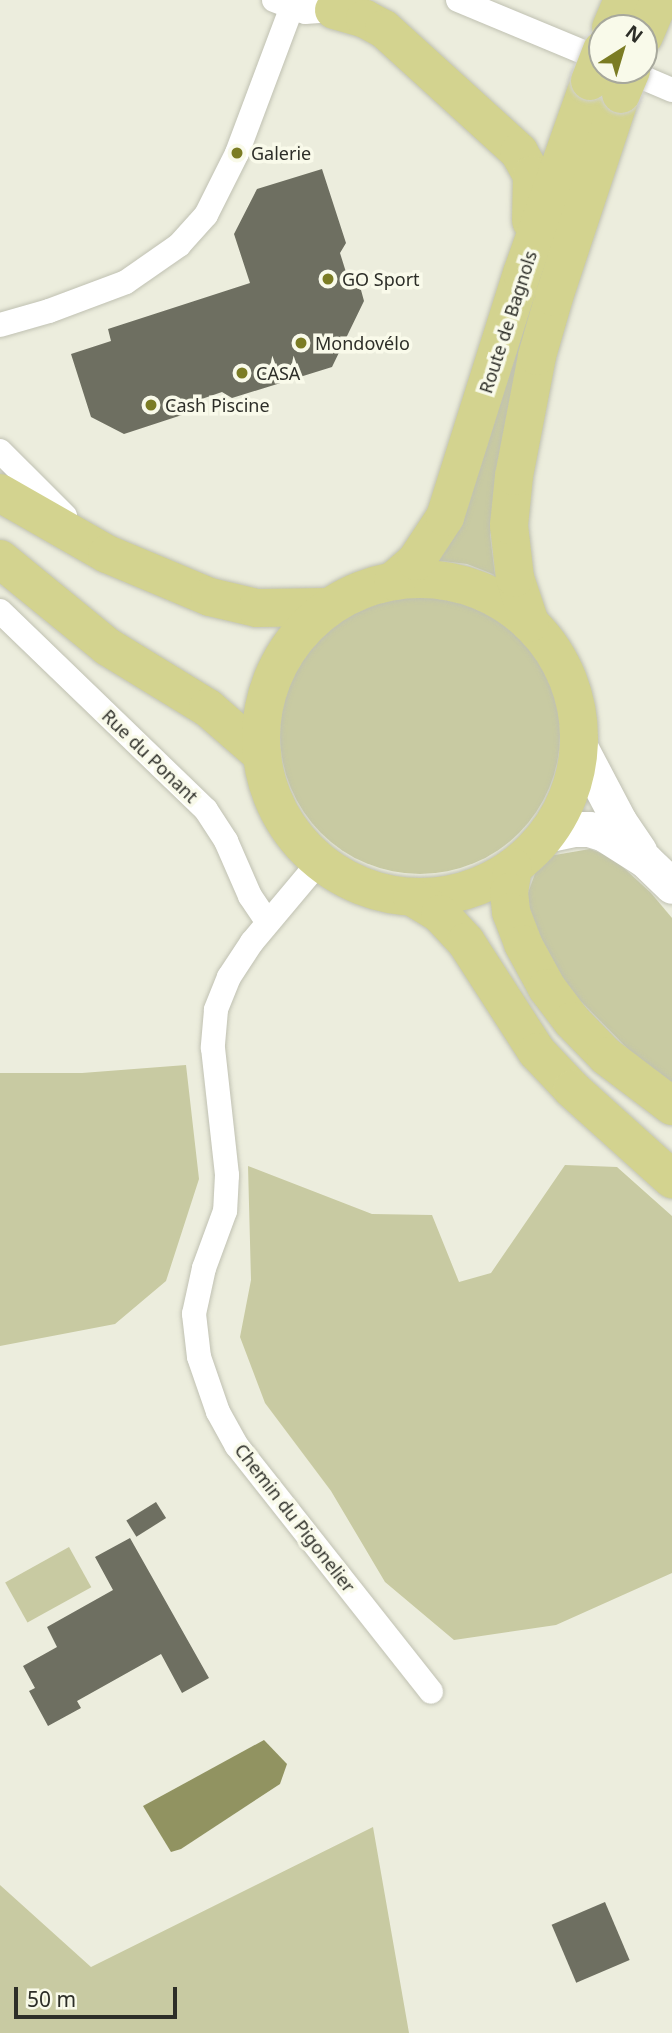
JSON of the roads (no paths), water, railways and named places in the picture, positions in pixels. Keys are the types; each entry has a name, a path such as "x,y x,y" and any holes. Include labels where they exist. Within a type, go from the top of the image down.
{"main road":[{"path":"344,5 384,29 519,152 531,175 533,209 522,273"},
{"name":"Route de Bagnols","path":"393,581 416,561 445,517 522,273 606,84"},
{"name":"Route de Bagnols","path":"530,623 515,578 509,525 514,476 537,356 609,84"},
{"path":"0,493 107,554 210,597 257,608 328,607"},
{"path":"0,559 108,647 208,708 261,755"},
{"path":"423,579 452,582 507,604 530,623 562,666 575,705 579,745 574,777 567,797 546,835 513,867 465,890 412,897 379,891 358,883 320,861 291,831 271,795 261,755 263,712 275,672 297,636 328,607 359,590 393,581 423,579"},
{"path":"579,745 619,821 645,860"},
{"path":"546,835 589,829 604,834 645,860 672,886"},
{"path":"513,867 509,892 510,912 523,944 547,988 572,1021 606,1056 672,1106"},
{"path":"412,897 440,914 466,942 537,1052 572,1089 672,1179"}],"street":[{"path":"458,0 588,60"},
{"path":"0,325 49,311 126,282 179,245 206,215 237,153 282,4 305,12 344,5"},
{"path":"653,84 672,90"},
{"path":"0,451 35,489 107,554"},
{"name":"Rue du Ponant","path":"0,611 206,810 226,841 250,897 268,923"},
{"name":"Chemin du Pigonelier","path":"320,861 268,923 229,977 216,1010 213,1048 227,1175 225,1211 204,1268 194,1314 200,1357 218,1412 237,1446 431,1692"}],"place":[{"name":"Galerie","path":"237,153"},
{"name":"GO Sport","path":"328,279"},
{"name":"Mondovélo","path":"301,343"},
{"name":"CASA","path":"242,373"},
{"name":"Cash Piscine","path":"151,405"}]}
